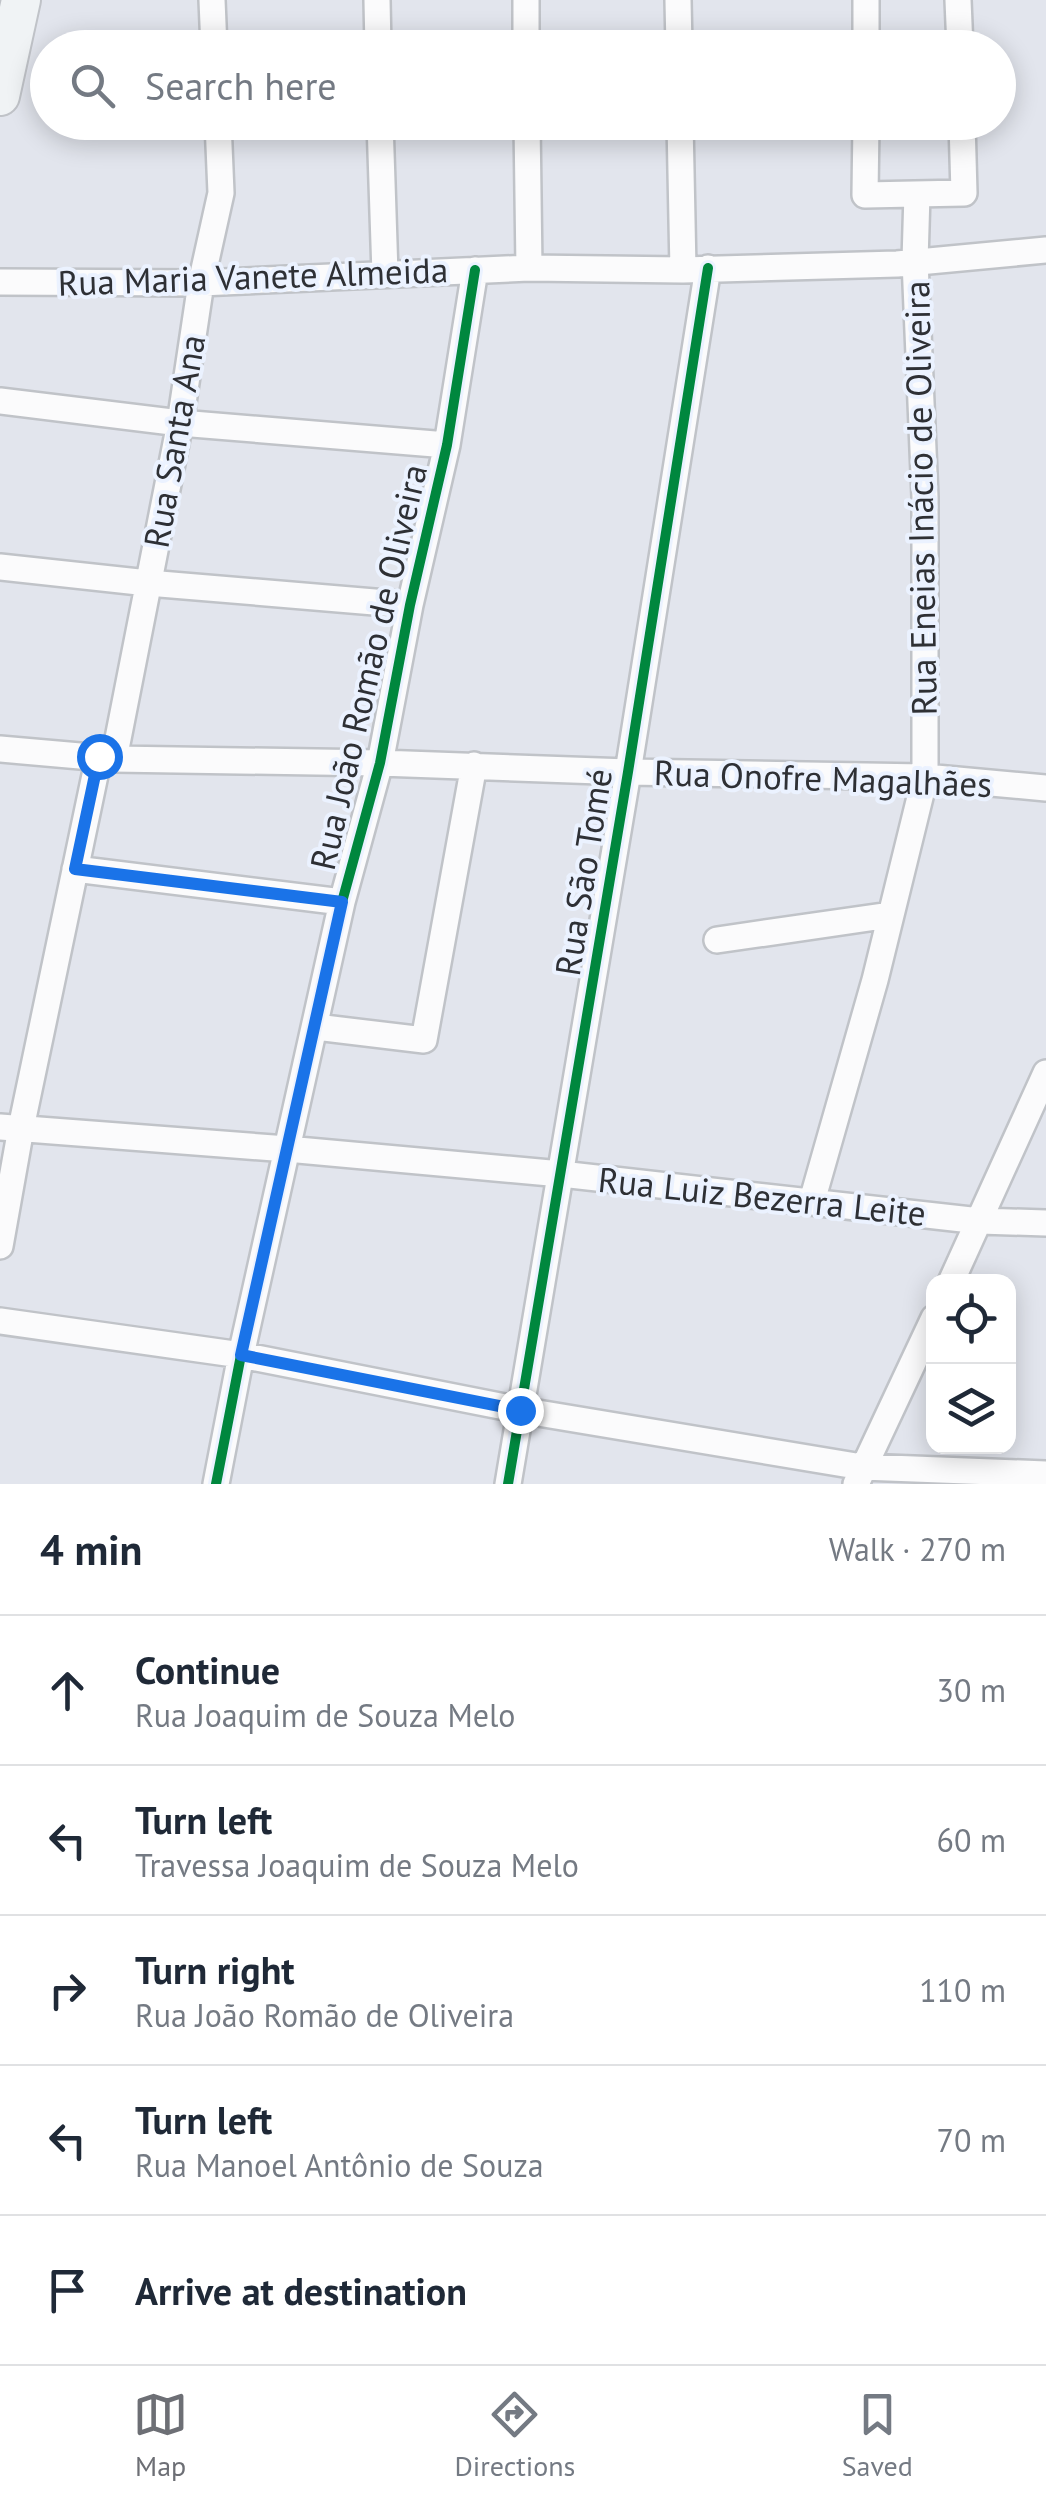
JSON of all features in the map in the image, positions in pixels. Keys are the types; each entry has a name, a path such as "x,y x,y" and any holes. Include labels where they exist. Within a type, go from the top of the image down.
{"main road":[{"path":"0,96 22,0"}],"street":[{"path":"212,0 213,30"},
{"path":"377,0 378,30"},
{"path":"526,0 526,30"},
{"path":"678,0 679,30"},
{"path":"866,0 866,30"},
{"path":"958,0 959,30"},
{"name":"Rua Santa Ana","path":"0,1246 10,1128 148,583 180,423 201,283 221,192 219,140"},
{"path":"381,140 385,274"},
{"path":"527,140 529,268"},
{"name":"Rua São Tomé","path":"508,1484 628,772 695,269 682,140"},
{"path":"866,140 865,195 964,192 963,140"},
{"name":"Rua Eneias Inácio de Oliveira","path":"812,1200 875,980 925,778 925,497 917,194"},
{"name":"Rua Maria Vanete Almeida","path":"0,282 201,283 529,268 897,264 1046,250"},
{"name":"Rua João Romão de Oliveira","path":"216,1484 342,902 380,763 410,605 447,444 475,270"},
{"path":"0,401 180,423 447,444"},
{"path":"0,566 410,605"},
{"name":"Rua Onofre Magalhães","path":"0,750 106,757 925,778 1046,788"},
{"path":"316,1027 424,1040 474,765"},
{"path":"75,869 342,902"},
{"path":"717,940 890,914"},
{"path":"955,1274 1046,1074"},
{"name":"Rua Luiz Bezerra Leite","path":"10,1128 561,1174 1046,1224"},
{"path":"0,1320 241,1355 859,1476 1046,1474"},
{"path":"859,1476 926,1335"}],"cycle path":[{"path":"508,1484 708,268"},
{"path":"216,1484 342,902 380,763 410,605 447,445 475,270"}],"route":[{"path":"99,756 75,869 342,902 241,1355 520,1410"}]}
